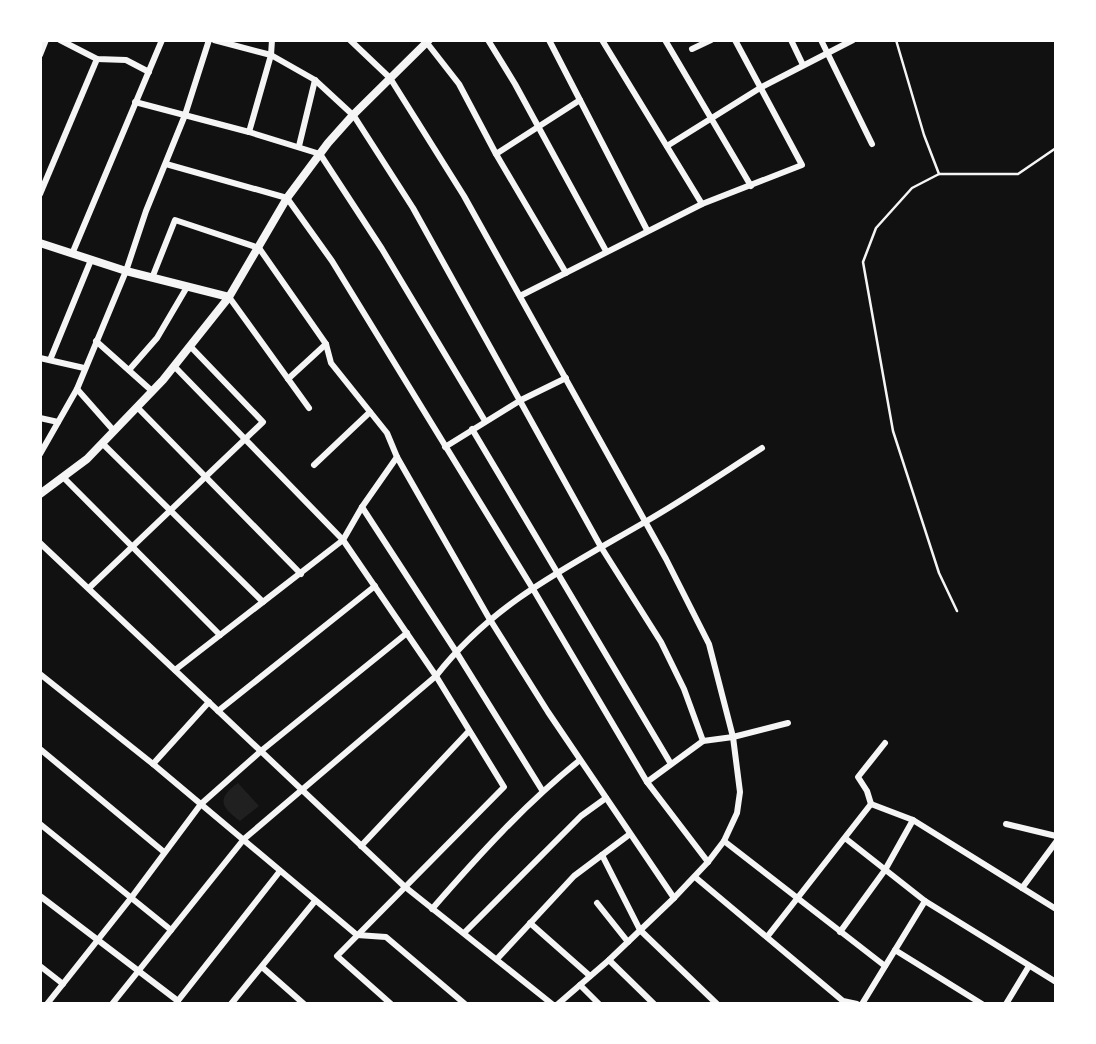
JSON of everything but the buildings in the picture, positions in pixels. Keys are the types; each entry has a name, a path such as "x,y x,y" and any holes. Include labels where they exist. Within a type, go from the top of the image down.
{"street":[{"path":"40,55 46,40"},
{"path":"60,40 97,59 126,60 149,72"},
{"path":"72,254 162,40"},
{"path":"40,454 77,389 126,271 211,40 271,55 315,80 353,115 414,208 601,547 662,642 684,689 703,741"},
{"path":"249,132 271,55 272,40"},
{"path":"350,40 390,78 464,196 646,522 709,644 733,737 740,792 737,814 724,841 674,898 558,1004"},
{"path":"488,40 606,251"},
{"path":"549,40 648,230"},
{"path":"602,40 702,204"},
{"path":"665,40 751,186"},
{"path":"692,49 712,40"},
{"path":"520,296 702,204 802,165 735,40"},
{"path":"791,40 803,65"},
{"path":"821,40 872,144"},
{"path":"667,146 760,88 853,40"},
{"path":"40,494 64,478 102,443 174,366 229,297 288,198 320,154 353,115 428,42 459,84 496,154 566,273"},
{"path":"40,194 97,59"},
{"path":"299,146 315,80"},
{"path":"496,154 580,100"},
{"path":"135,102 320,154 382,249 485,421"},
{"path":"166,164 288,198 332,261 533,589 647,782 708,862"},
{"path":"152,278 175,220 259,248 326,344 331,363 387,433 397,457 489,618 580,760 674,898"},
{"path":"40,243 126,271 229,297 309,408"},
{"path":"50,360 91,260"},
{"path":"129,370 157,338 187,287"},
{"path":"96,341 152,391"},
{"path":"288,379 326,344"},
{"path":"89,588 262,422 190,346"},
{"path":"40,358 84,368"},
{"path":"174,366 343,540 436,676 504,787 337,956 391,1004"},
{"path":"445,447 521,400 566,378"},
{"path":"77,389 114,431"},
{"path":"138,407 301,575"},
{"path":"314,464 370,412"},
{"path":"40,418 58,422"},
{"path":"472,429 671,764"},
{"path":"102,443 262,602"},
{"path":"112,1004 244,839 436,676 456,650 489,618 558,572 646,522 762,448"},
{"path":"175,670 343,540 397,457"},
{"path":"64,478 220,635"},
{"path":"362,507 456,650 542,790"},
{"path":"40,543 404,886 552,1004"},
{"path":"218,711 376,586"},
{"path":"47,1004 201,804 261,751 407,633"},
{"path":"40,674 153,764 357,935 386,937 465,1004"},
{"path":"153,764 209,702"},
{"path":"647,782 703,741 733,737 788,723"},
{"path":"362,846 469,731"},
{"path":"885,743 858,777 872,804 913,820 1056,909"},
{"path":"40,749 164,852"},
{"path":"432,909 487,846 542,790 580,760"},
{"path":"464,933 581,816 606,798"},
{"path":"767,937 872,804"},
{"path":"840,932 885,870 913,820"},
{"path":"40,824 171,930"},
{"path":"1006,824 1056,836"},
{"path":"497,959 574,876 630,834"},
{"path":"845,838 925,901 1056,982"},
{"path":"724,841 885,966"},
{"path":"1022,888 1056,842"},
{"path":"602,855 640,930 717,1004"},
{"path":"40,896 177,1002 280,871"},
{"path":"695,877 843,1000 859,1004 925,901"},
{"path":"231,1004 315,901"},
{"path":"597,903 628,942"},
{"path":"530,923 590,976"},
{"path":"895,950 982,1004"},
{"path":"609,960 654,1004"},
{"path":"40,966 63,984"},
{"path":"1006,1004 1029,966"},
{"path":"262,967 299,1002"},
{"path":"580,985 599,1004"}],"lane":[{"path":"895,40 939,174"},
{"path":"957,611 939,573 893,431 863,261 876,228 912,188 939,174 1018,174 1056,148"}],"shaded area":[{"path":"238,783 259,806 240,821 228,811 224,802 227,793"}]}
